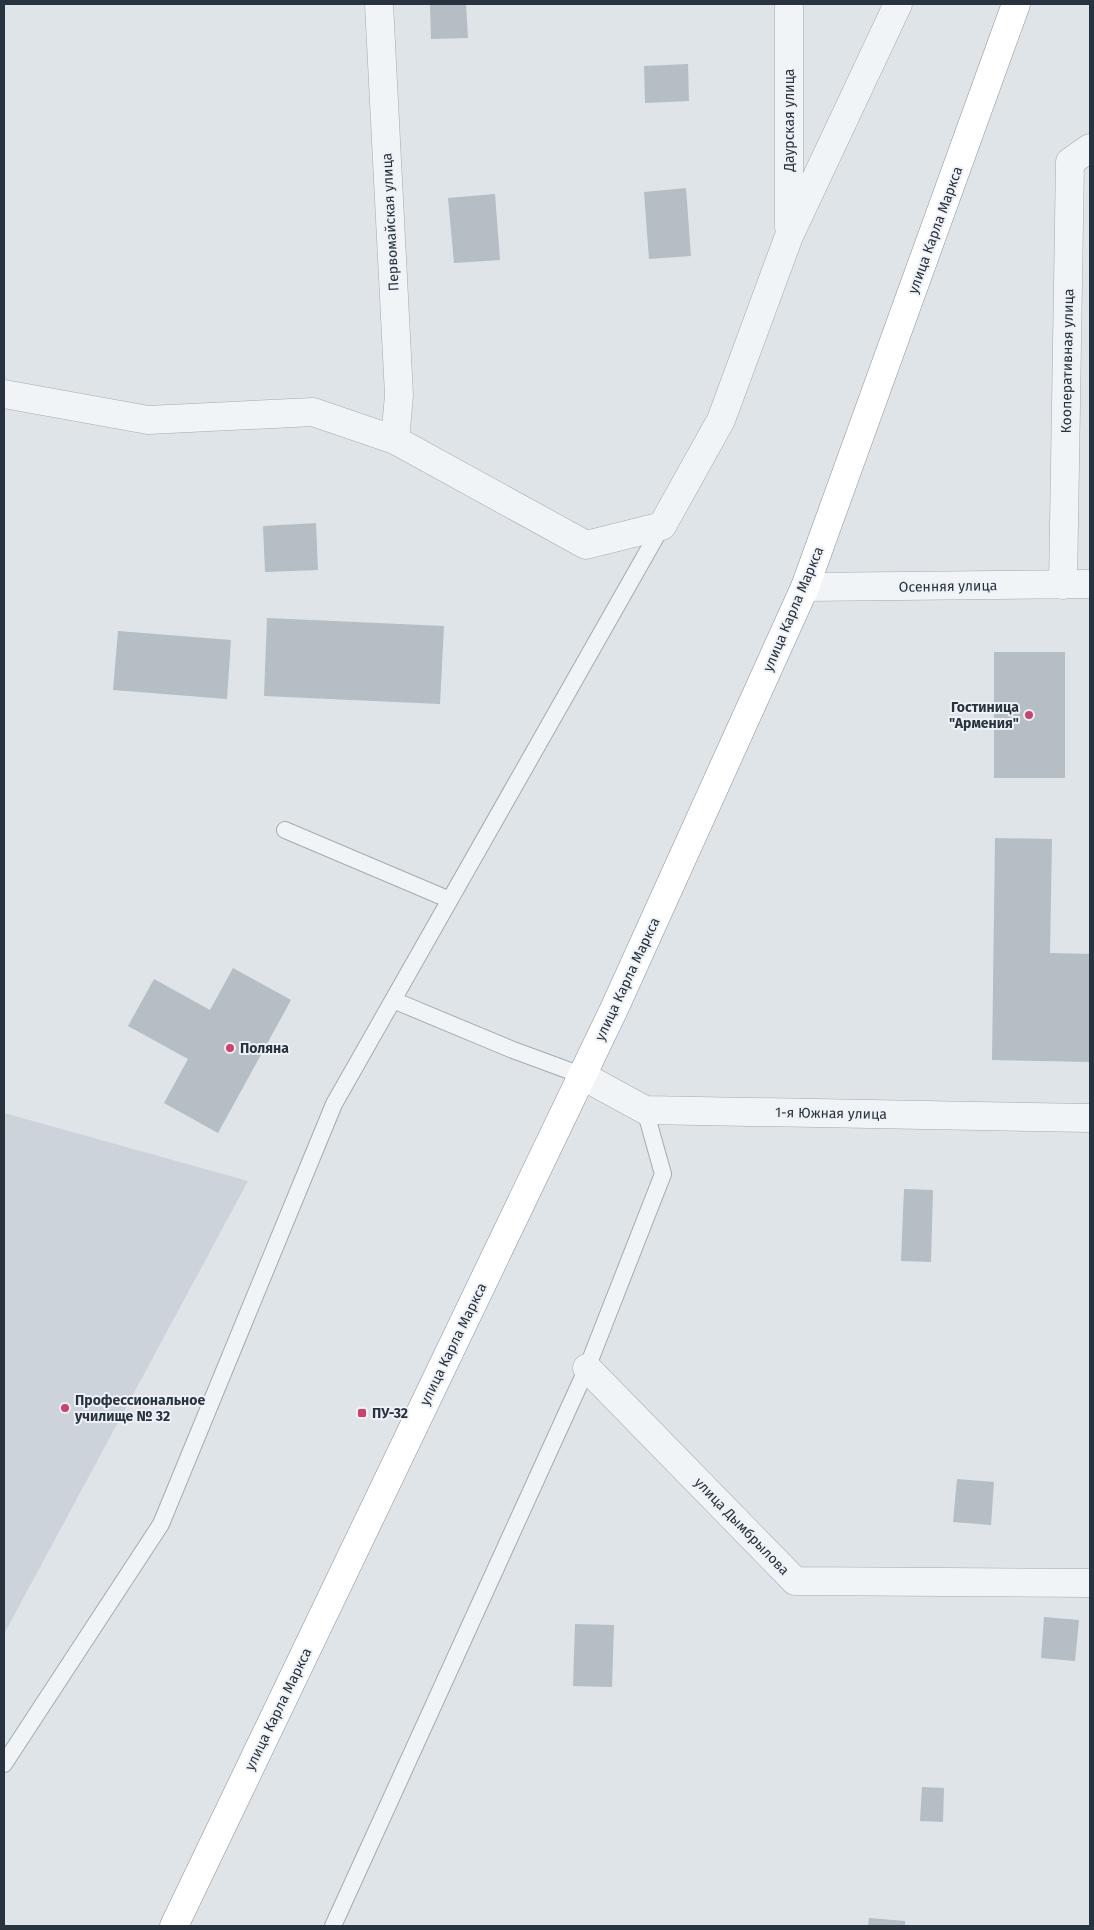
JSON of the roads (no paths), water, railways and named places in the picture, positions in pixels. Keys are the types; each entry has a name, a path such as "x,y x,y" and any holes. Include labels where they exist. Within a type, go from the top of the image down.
{"highway":[{"name":"улица Карла Маркса","path":"174,1926 615,1007 805,587 1016,4"}],"street":[{"name":"Первомайская улица","path":"379,4 398,395 395,440"},
{"name":"Даурская улица","path":"789,4 789,236"},
{"path":"4,394 148,420 313,412 395,440 586,545 662,526 722,420 789,236 898,4"},
{"name":"Кооперативная улица","path":"1063,585 1070,162 1090,148"},
{"name":"Осенняя улица","path":"805,587 1090,584"},
{"name":"1-я Южная улица","path":"581,1076 645,1110 1090,1118"},
{"name":"улица Дымбрылова","path":"587,1368 795,1581 1090,1583"}],"lane":[{"path":"4,1764 161,1524 334,1104 662,526"},
{"path":"285,830 450,900"},
{"path":"393,1000 581,1076"},
{"path":"333,1926 587,1368 663,1174 645,1110"}],"place":[{"name":"Гостиница \"Армения\"","path":"1029,715"},
{"name":"Поляна","path":"230,1048"},
{"name":"Профессиональное училище № 32","path":"65,1408"},
{"name":"ПУ-32","path":"362,1413"}]}
